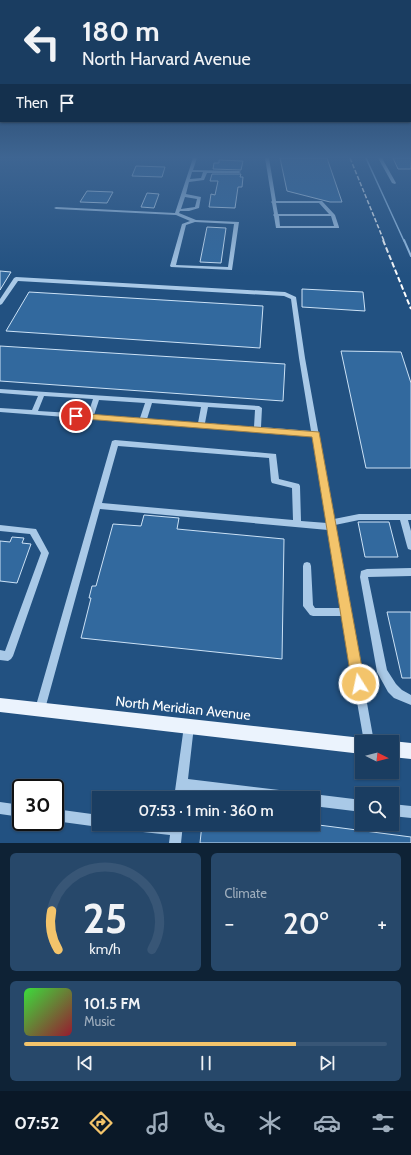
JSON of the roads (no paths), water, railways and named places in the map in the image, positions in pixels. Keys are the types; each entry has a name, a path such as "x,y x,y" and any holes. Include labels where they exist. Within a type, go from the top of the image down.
{"main road":[{"name":"North Meridian Avenue","path":"0,705 355,745"},
{"path":"399,750 411,751"}],"street":[{"path":"177,212 182,197"},
{"path":"56,208 177,212 197,208 199,198 195,197"},
{"path":"272,197 273,202 275,214 278,227 337,227 333,215 320,202 273,202"},
{"path":"177,212 196,221 237,223 230,269 173,266 184,224 196,221"},
{"path":"275,214 333,215"},
{"path":"0,302 16,279 285,294 294,298 368,735"},
{"path":"0,391 259,408 257,430"},
{"path":"34,413 42,394"},
{"path":"90,417 97,397"},
{"path":"143,421 149,401"},
{"path":"201,425 205,405"},
{"path":"0,410 316,434"},
{"path":"40,709 114,442 273,456 275,481 296,486 297,524"},
{"path":"97,506 297,524 332,525 360,517 407,517 411,546"},
{"path":"0,528 33,531 45,552 8,656 0,655"},
{"path":"307,566 308,606 313,612 346,612"},
{"path":"411,572 367,573 364,574 364,577 382,672 392,688 398,694 411,700"},
{"path":"181,791 189,726"},
{"path":"182,784 239,791"},
{"path":"320,801 355,805"},
{"path":"0,808 12,810"},
{"path":"399,811 411,812"},
{"path":"64,816 92,820"},
{"path":"175,843 176,831"}],"waterway":[{"path":"384,197 404,241"},
{"path":"404,240 411,256"}],"railway":[{"path":"366,197 384,241"},
{"path":"383,240 411,309"}]}
